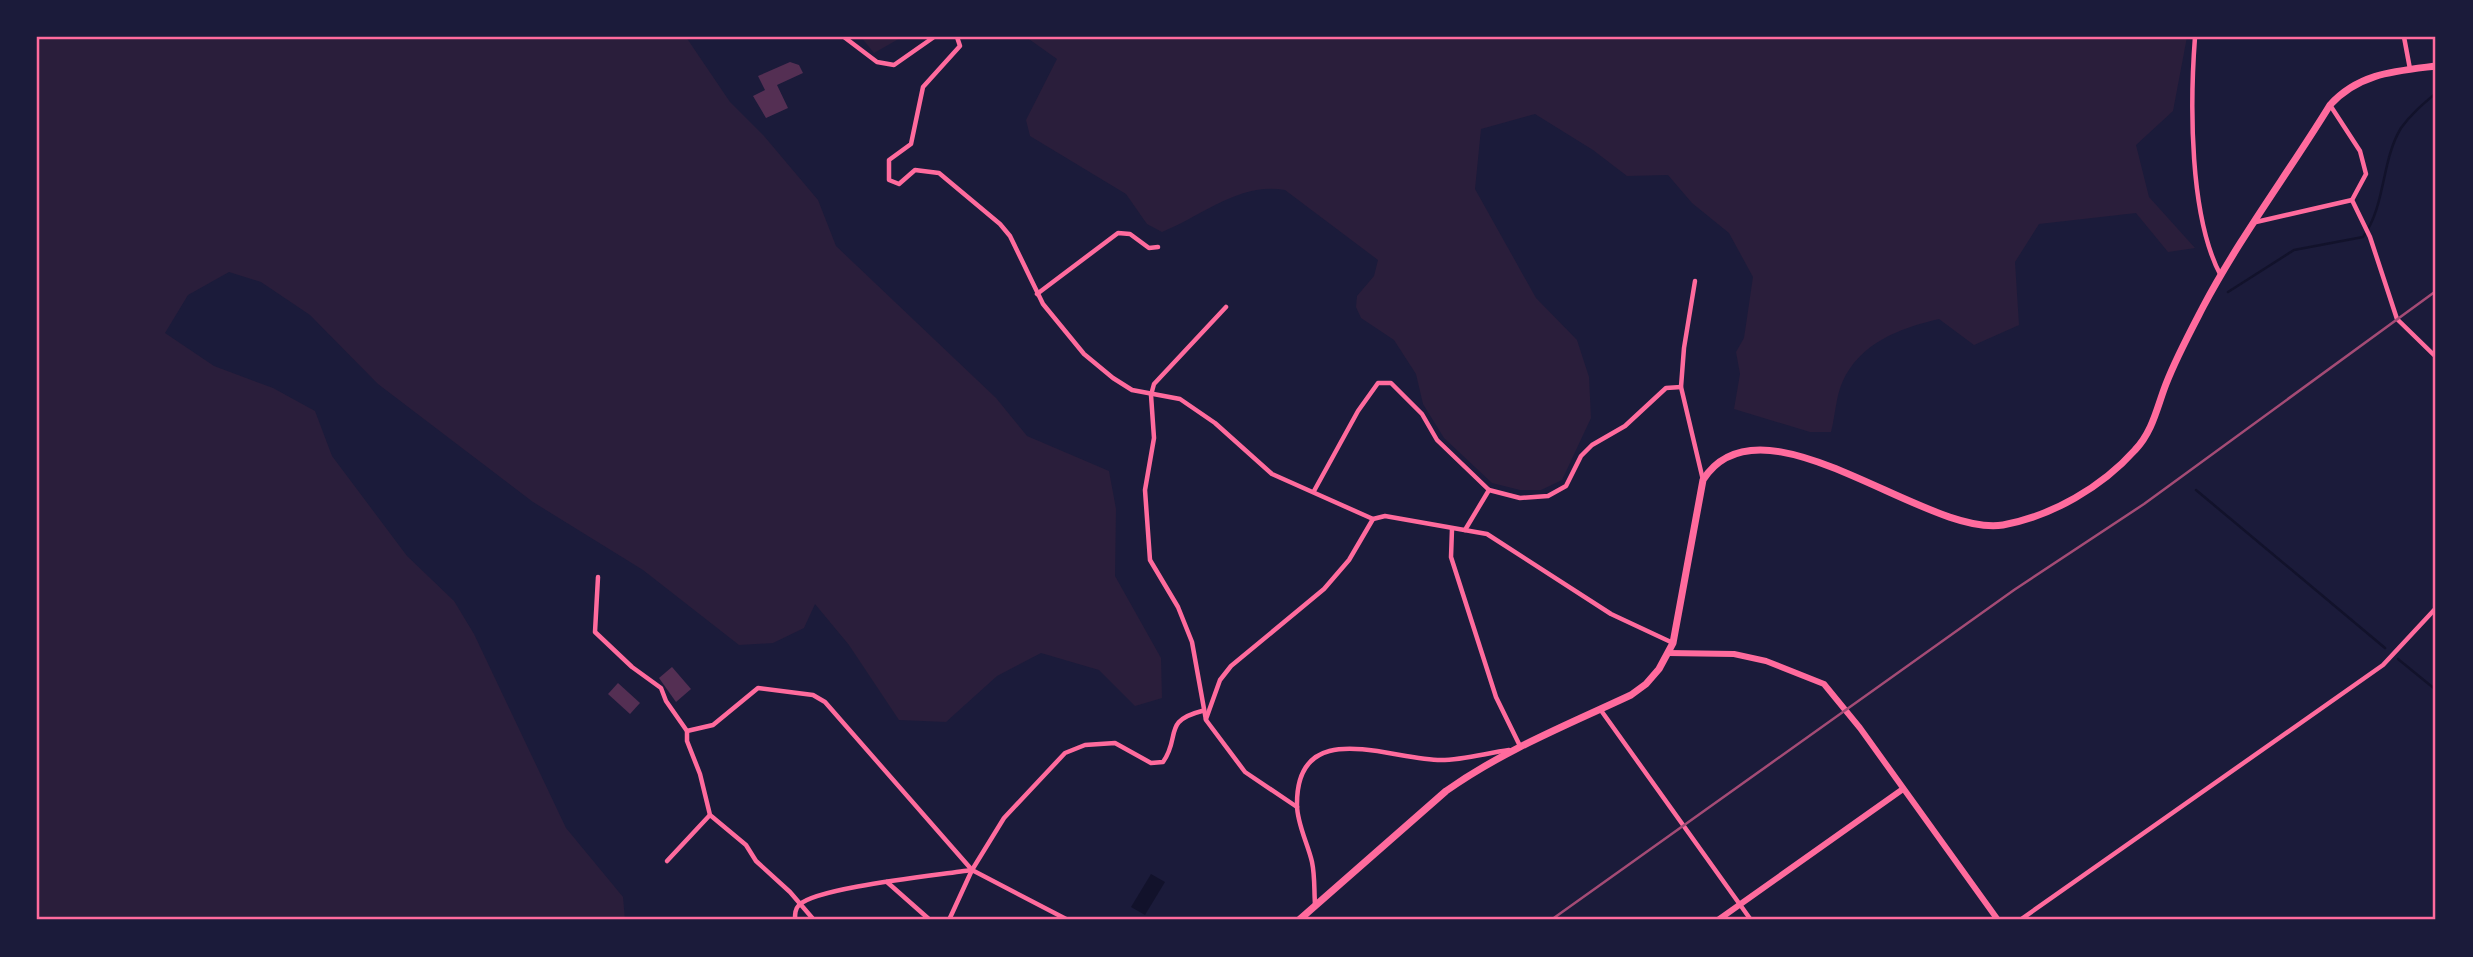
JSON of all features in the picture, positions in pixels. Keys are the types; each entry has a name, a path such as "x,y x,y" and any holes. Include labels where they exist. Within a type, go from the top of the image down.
{"main road":[{"path":"1299,920 1446,791 1510,750 1600,709 1646,684 1673,643 1703,480 1723,459 1742,453 1775,451 1804,457 1947,515 1979,524 2000,525 2056,507 2081,494 2136,449 2153,425 2178,359 2221,276 2330,105 2345,89 2371,76 2436,66"}],"street":[{"path":"844,37 877,62 894,65 934,37"},
{"path":"957,37 960,46 923,88 911,144 889,160 889,180 899,184 915,170 939,173 1010,236 1037,294 1084,354 1113,379 1132,390 1180,399 1198,410 1272,474 1373,519 1385,516 1487,534 1611,614 1673,643"},
{"path":"2195,37 2192,74 2200,211 2221,276"},
{"path":"2404,37 2410,69"},
{"path":"2256,222 2352,200 2366,174 2360,151 2330,105"},
{"path":"2352,200 2370,237 2397,319 2436,357"},
{"path":"1037,294 1118,233 1130,234 1149,248 1158,247"},
{"path":"1695,281 1684,348 1681,387 1703,480"},
{"path":"1226,307 1154,384 1151,395 1154,438 1145,490 1150,560 1178,607 1192,642 1202,711 1206,720 1245,772 1297,807"},
{"path":"1314,491 1358,411 1378,383 1391,383 1422,414 1437,440 1489,490 1520,498 1548,496 1566,486 1581,456 1592,445 1625,426 1667,388 1681,387"},
{"path":"1465,530 1489,490"},
{"path":"1206,720 1220,680 1231,666 1324,589 1349,560 1373,519"},
{"path":"1452,529 1451,557 1496,696 1520,746"},
{"path":"598,577 595,632 632,667 661,688 666,701 688,731 687,741 700,774 710,816 746,845 756,861 801,903 814,920"},
{"path":"2020,920 2383,665 2436,608"},
{"path":"1668,653 1734,654 1766,661 1824,684 1860,728 1998,920"},
{"path":"688,731 713,725 758,688 813,695 825,702 972,870 1068,920"},
{"path":"1600,709 1751,920"},
{"path":"948,920 972,870 1004,818 1065,753 1085,746 1115,743 1151,763 1163,762 1172,751 1171,734 1177,722 1185,715 1202,711"},
{"path":"1315,906 1312,864 1297,807 1300,780 1311,762 1328,750 1348,747 1441,760 1510,750"},
{"path":"1718,920 1903,789"},
{"path":"667,861 710,816"},
{"path":"795,920 795,911 801,903 839,890 972,870"},
{"path":"887,882 930,920"}],"shaded area":[{"path":"37,37 686,37 730,102 764,136 818,200 836,246 996,398 1027,436 1109,471 1116,509 1115,576 1161,658 1162,698 1135,706 1099,670 1041,653 997,676 946,722 899,720 849,645 815,604 804,628 773,643 739,645 643,570 533,502 378,384 310,315 261,282 229,272 188,295 165,333 214,366 273,388 315,411 332,456 407,556 454,601 474,634 566,828 623,897 625,920 37,920"},
{"path":"861,37 902,37 874,53"},
{"path":"1026,37 2187,37 2173,111 2136,145 2149,197 2195,248 2168,252 2136,213 2039,224 2015,262 2019,325 1974,345 1939,319 1882,339 1859,357 1849,369 1840,388 1831,432 1810,432 1734,409 1740,374 1736,352 1744,338 1753,277 1729,233 1692,203 1668,175 1627,176 1593,150 1535,114 1481,129 1475,189 1536,298 1577,340 1589,377 1591,418 1562,480 1541,490 1520,490 1492,483 1444,438 1423,404 1416,374 1394,340 1361,318 1356,307 1357,296 1374,276 1378,260 1285,190 1268,189 1236,196 1162,232 1147,224 1126,194 1030,136 1026,120 1057,59"},
{"path":"1151,874 1165,882 1145,915 1131,907"}],"building":[{"path":"790,62 799,65 803,73 777,85 788,108 766,118 753,96 765,90 758,76"},
{"path":"672,667 691,689 676,702 659,678"},
{"path":"618,683 640,703 630,714 608,694"}],"waterway":[{"path":"2228,292 2294,250 2363,237 2376,211 2390,154 2401,128 2436,93"},
{"path":"2196,490 2385,648"},
{"path":"2398,659 2436,690"}],"railway":[{"path":"1551,920 2014,590 2144,504 2436,291"}]}
